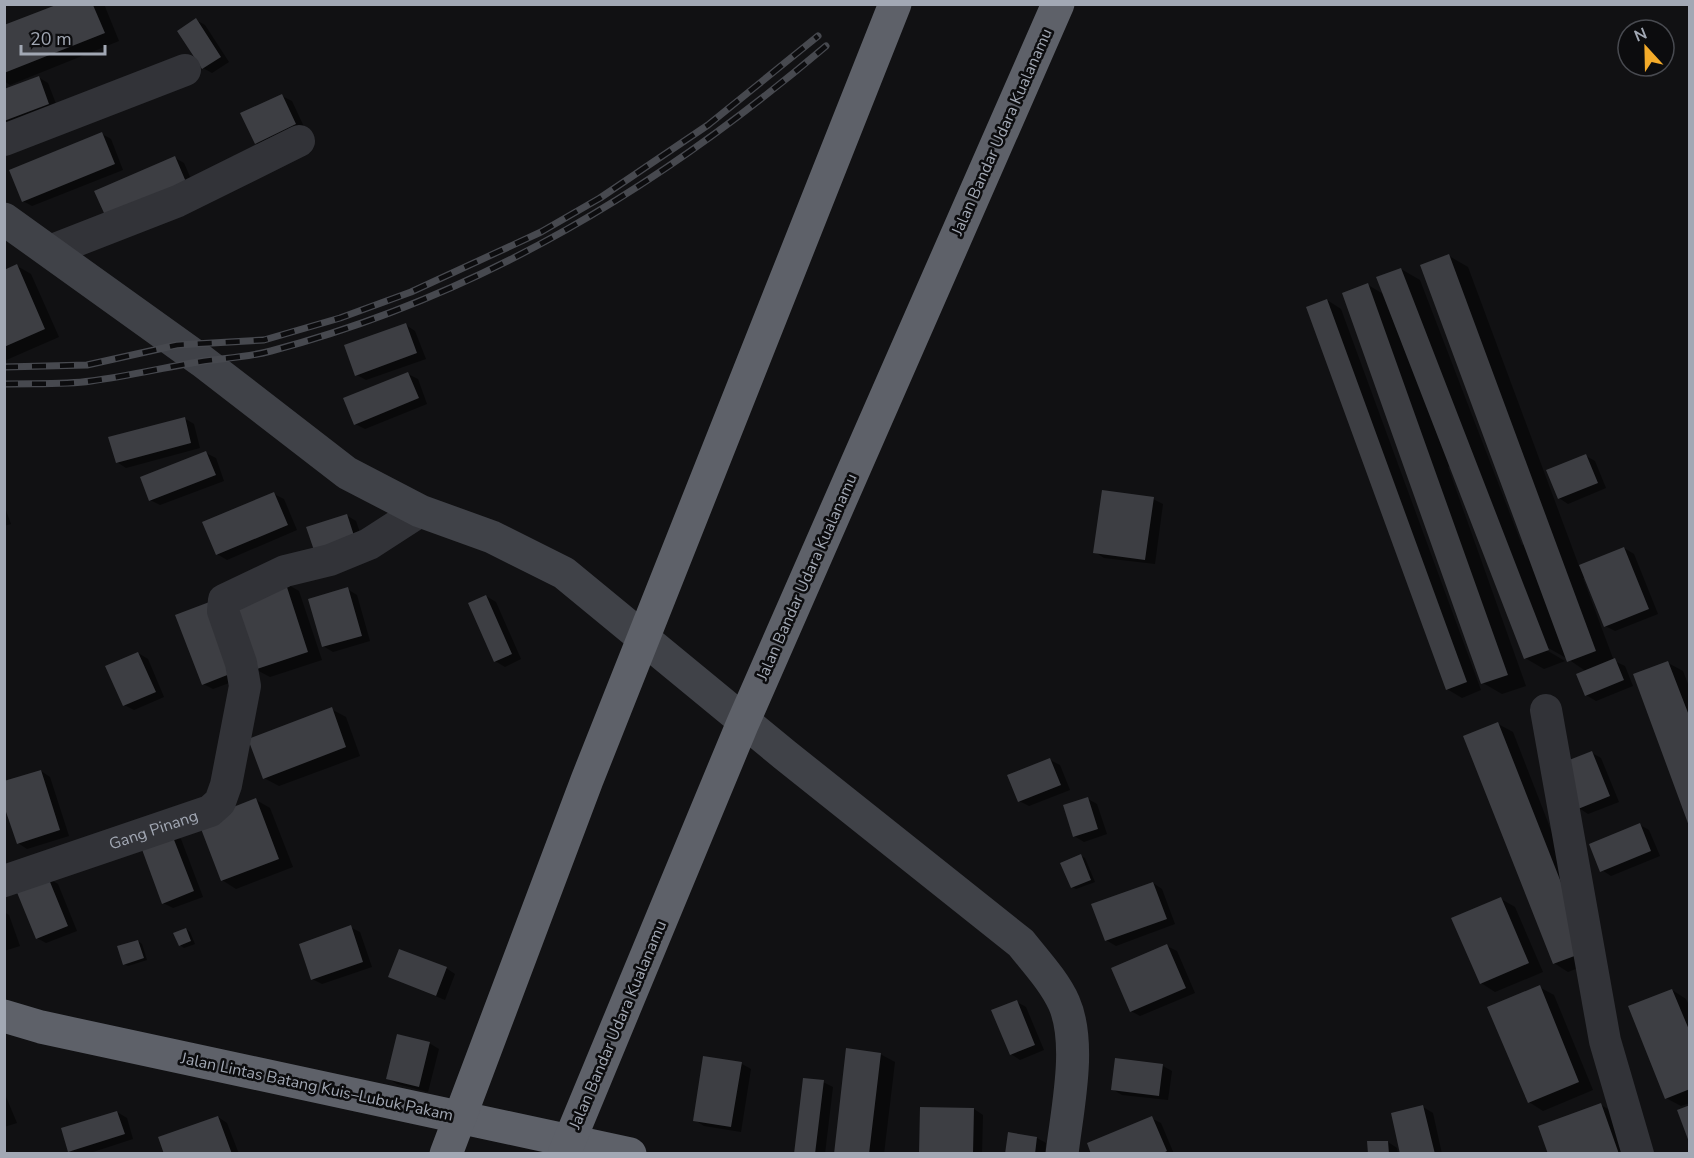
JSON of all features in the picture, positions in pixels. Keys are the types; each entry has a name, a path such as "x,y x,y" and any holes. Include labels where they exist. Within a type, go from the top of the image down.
{"highway":[{"path":"446,1154 587,780 895,4"},
{"name":"Jalan Bandar Udara Kualanamu","path":"564,1154 742,725 1058,4"},
{"name":"Jalan Lintas Batang Kuis–Lubuk Pakam","path":"4,1016 41,1027 630,1154"}],"main road":[{"path":"4,219 202,361 347,473 420,510 492,537 564,573 785,755 1021,943 1064,1002 1070,1021 1071,1071 1062,1154"}],"street":[{"path":"4,140 185,70"},
{"path":"50,251 178,201 299,141"},
{"name":"Gang Pinang","path":"4,881 210,810 220,802 226,785 244,686 241,663 223,611 224,600 285,571 330,560 369,544 420,510"},
{"path":"1545,710 1605,1041 1638,1154"}],"building":[{"path":"56,5 93,5 105,33 4,73 4,25"},
{"path":"196,18 221,57 202,69 177,31"},
{"path":"39,76 49,104 4,121 4,89"},
{"path":"282,94 296,124 255,144 240,113"},
{"path":"102,132 115,164 22,202 9,170"},
{"path":"175,156 189,189 109,224 94,191"},
{"path":"1449,254 1596,651 1567,662 1420,265"},
{"path":"17,264 45,329 4,347 4,270"},
{"path":"1401,268 1549,650 1524,659 1376,277"},
{"path":"1368,283 1508,675 1481,684 1342,293"},
{"path":"1327,299 1467,682 1446,690 1306,307"},
{"path":"406,323 417,353 355,376 344,345"},
{"path":"408,372 419,398 354,425 343,398"},
{"path":"185,417 191,443 116,463 108,437"},
{"path":"206,451 216,475 149,501 140,477"},
{"path":"1586,454 1598,483 1558,499 1546,470"},
{"path":"1102,490 1154,497 1145,560 1093,553"},
{"path":"274,492 288,525 216,555 202,522"},
{"path":"347,514 358,548 318,562 306,527"},
{"path":"1624,547 1649,609 1604,627 1579,565"},
{"path":"285,581 308,652 254,670 231,599"},
{"path":"348,587 362,636 322,647 308,599"},
{"path":"486,595 512,654 494,662 468,603"},
{"path":"212,601 240,670 202,685 175,615"},
{"path":"138,652 156,692 123,706 105,666"},
{"path":"1615,658 1624,680 1585,696 1576,674"},
{"path":"1668,661 1690,718 1689,826 1633,674"},
{"path":"332,707 346,747 263,779 248,739"},
{"path":"1498,722 1588,951 1553,964 1463,736"},
{"path":"1592,751 1610,796 1578,809 1559,764"},
{"path":"1050,758 1061,785 1018,802 1007,775"},
{"path":"41,770 60,830 17,844 4,806 4,781"},
{"path":"1088,797 1098,829 1073,837 1063,805"},
{"path":"256,798 279,859 221,881 198,821"},
{"path":"1640,823 1651,851 1600,872 1589,844"},
{"path":"171,832 194,891 162,904 140,844"},
{"path":"1081,854 1091,880 1071,888 1060,863"},
{"path":"48,877 68,926 36,939 16,890"},
{"path":"1153,882 1167,919 1105,941 1091,904"},
{"path":"1501,897 1529,963 1480,984 1451,918"},
{"path":"351,925 363,962 311,980 299,944"},
{"path":"186,928 191,941 179,946 173,933"},
{"path":"138,940 144,958 123,965 117,946"},
{"path":"1167,944 1186,988 1130,1012 1111,968"},
{"path":"399,949 447,967 436,996 388,977"},
{"path":"1540,985 1579,1082 1528,1103 1487,1007"},
{"path":"1672,989 1690,1032 1690,1089 1665,1099 1628,1006"},
{"path":"1017,1000 1035,1045 1010,1055 991,1010"},
{"path":"397,1034 430,1042 419,1087 386,1079"},
{"path":"846,1048 881,1053 869,1154 834,1154"},
{"path":"703,1056 742,1062 731,1127 693,1121"},
{"path":"1115,1058 1163,1064 1159,1096 1111,1090"},
{"path":"803,1078 824,1080 815,1154 794,1154"},
{"path":"1601,1103 1619,1154 1548,1154 1538,1126"},
{"path":"1423,1105 1435,1154 1400,1154 1391,1113"},
{"path":"1690,1105 1690,1142 1689,1142 1677,1110"},
{"path":"920,1107 974,1108 973,1154 919,1154"},
{"path":"117,1111 125,1134 68,1152 61,1128"},
{"path":"218,1116 232,1154 164,1154 158,1137"},
{"path":"1152,1116 1167,1151 1161,1154 1091,1154 1087,1143"},
{"path":"1008,1132 1037,1137 1035,1154 1005,1154"},
{"path":"1367,1141 1388,1141 1389,1154 1368,1154"}],"railway":[{"path":"4,367 87,365 177,345 264,340 340,318 411,292 541,232 600,198 708,125 818,36"},
{"path":"4,384 91,381 263,353 349,328 424,299 496,267 566,230 634,189 699,145 826,46"}]}
